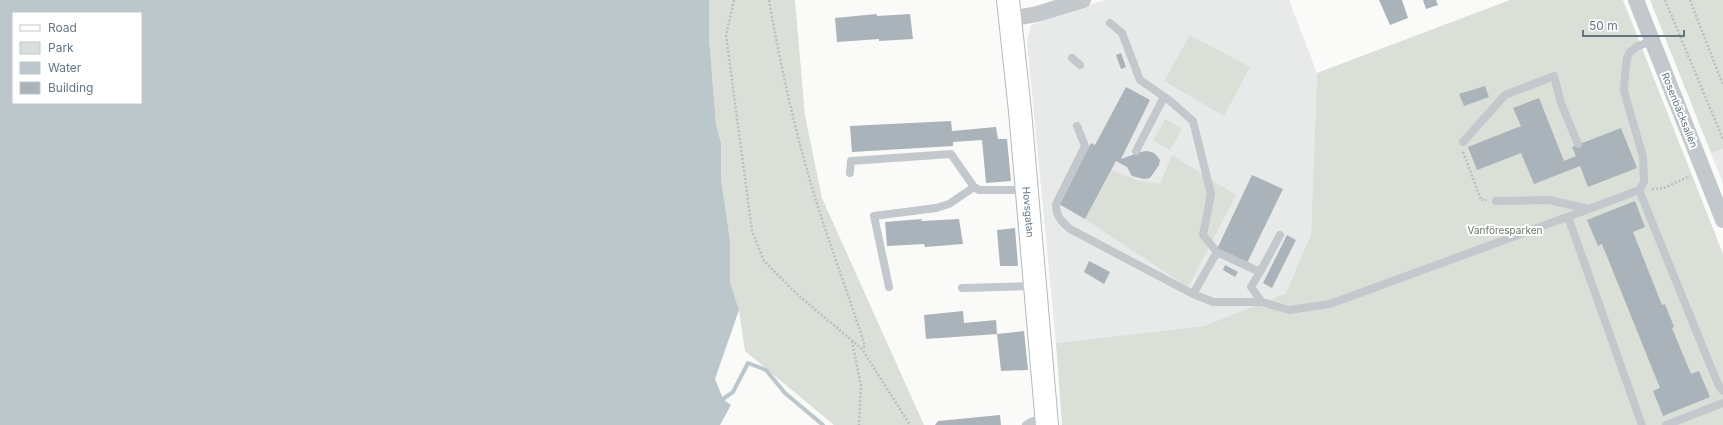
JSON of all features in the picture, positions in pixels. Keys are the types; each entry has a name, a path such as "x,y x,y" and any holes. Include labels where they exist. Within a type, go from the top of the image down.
{"main road":[{"name":"Hovsgatan","path":"1009,9 1027,190 1046,421"}],"street":[{"path":"1009,9 1037,14 1083,0"},
{"name":"Rosenbäcksallén","path":"1636,0 1723,220"}],"lane":[{"path":"1110,23 1122,33 1140,80 1164,97 1193,121 1211,194 1203,235 1217,252 1260,272"},
{"path":"1077,126 1086,146 1056,204 1058,218 1070,229 1194,294 1213,302 1262,302 1289,310 1330,304 1639,190 1644,182 1643,157 1624,92 1625,73 1627,58 1630,52 1638,46 1652,41"},
{"path":"1072,58 1080,65"},
{"path":"1463,142 1505,95 1554,76 1561,103 1578,144"},
{"path":"1136,151 1164,97"},
{"path":"850,173 851,161 951,154 974,187 979,190 1027,190"},
{"path":"890,287 874,216 936,208 949,204 974,187"},
{"path":"1639,190 1708,360 1719,386 1723,391"},
{"path":"1496,201 1548,200 1588,209"},
{"path":"1568,217 1642,425"},
{"path":"1262,302 1251,287 1280,235"},
{"path":"1194,294 1217,252"},
{"path":"962,288 1034,286"},
{"path":"1666,425 1723,403"},
{"path":"1026,425 1031,422 1046,421"}],"path":[{"path":"734,0 726,35 752,231 764,261 798,295 862,349 910,425"},
{"path":"769,0 777,48 790,103 818,206 864,346 862,349"},
{"path":"1665,0 1723,139"},
{"path":"1690,0 1723,85"},
{"path":"1463,142 1461,147 1481,200 1496,201"},
{"path":"1639,190 1664,188 1692,175"},
{"path":"852,340 861,386 858,425"}],"shaded area":[{"path":"1104,0 1289,0 1317,73 1311,234 1286,293 1204,326 1056,343 1027,41 1031,25"},
{"path":"1723,149 1723,184 1711,153"}],"green space":[{"path":"709,0 795,0 805,116 822,198 924,425 834,425 745,351 739,310 730,282 730,240 721,179 721,143 716,124 709,36"},
{"name":"Vanföresparken","path":"1510,0 1623,0 1723,254 1723,425 1062,425 1056,343 1204,326 1286,293 1311,234 1317,73"},
{"path":"1650,0 1723,0 1723,149 1711,153"},
{"path":"1190,35 1250,67 1224,116 1164,81"},
{"path":"1165,119 1182,129 1170,150 1153,141"},
{"path":"1172,155 1236,195 1188,287 1085,219 1112,170 1136,180 1160,184"}],"water":[{"path":"0,0 709,0 709,36 716,124 721,143 721,179 730,240 730,282 739,310 715,379 723,399 731,405 720,425 0,425"}],"building":[{"path":"1379,0 1402,0 1408,18 1390,25"},
{"path":"1423,0 1436,0 1438,5 1426,9"},
{"path":"877,14 877,16 910,14 913,39 879,41 879,39 837,42 835,18"},
{"path":"1121,53 1126,67 1121,69 1116,55"},
{"path":"1485,86 1489,97 1464,106 1459,94"},
{"path":"1126,87 1150,100 1121,159 1147,151 1154,153 1157,156 1160,160 1159,165 1150,178 1144,179 1132,176 1127,167 1116,161 1085,219 1059,204 1091,143 1095,145"},
{"path":"1539,98 1564,161 1576,156 1572,147 1621,128 1637,168 1588,187 1580,166 1534,184 1521,153 1477,170 1468,147 1521,126 1513,108"},
{"path":"951,121 952,131 996,127 998,139 1007,139 1011,181 986,183 982,140 953,142 953,146 852,152 850,126"},
{"path":"1252,175 1283,189 1247,263 1217,249"},
{"path":"1635,201 1645,227 1633,232 1662,305 1665,304 1674,327 1672,328 1691,374 1699,371 1710,397 1663,416 1653,391 1660,388 1602,244 1598,246 1587,220"},
{"path":"922,219 921,221 959,219 963,244 925,247 924,244 887,246 885,222"},
{"path":"1015,228 1018,266 1000,266 997,230"},
{"path":"1287,235 1296,240 1272,288 1263,283"},
{"path":"1089,261 1110,272 1104,284 1084,272"},
{"path":"1225,265 1238,272 1235,277 1223,270"},
{"path":"963,311 964,323 996,320 997,334 926,339 924,315"},
{"path":"1024,331 1028,370 1001,371 997,334"},
{"path":"1000,415 1001,425 935,425 938,421"}],"waterway":[{"path":"723,399 733,392 748,363 766,370 785,393 823,425"}]}
